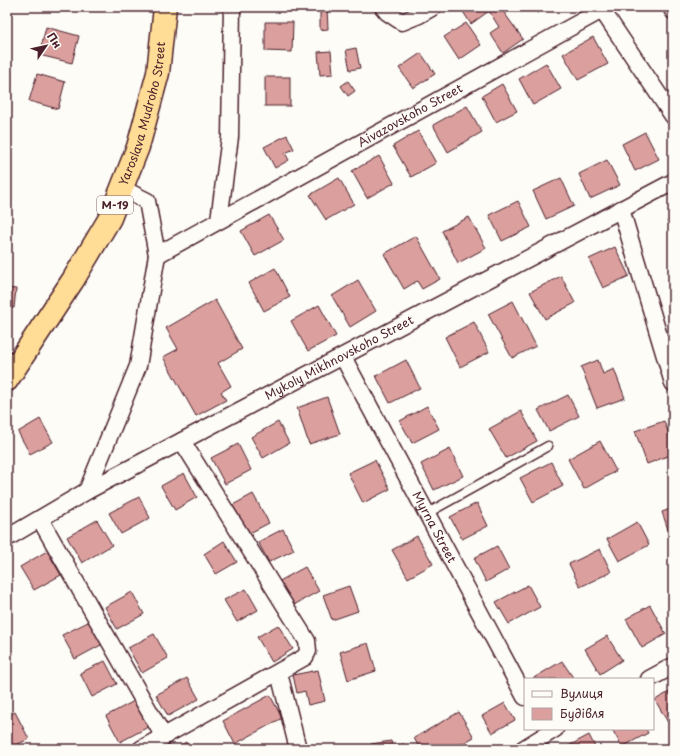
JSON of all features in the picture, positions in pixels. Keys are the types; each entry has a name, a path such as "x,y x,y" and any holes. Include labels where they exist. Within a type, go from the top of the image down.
{"highway":[{"name":"Yaroslava Mudroho Street","path":"7,380 73,280 110,218 138,147 158,73 165,7"}],"street":[{"path":"219,220 230,137 232,7"},
{"path":"383,7 387,12 402,22 420,15 433,7"},
{"path":"671,7 673,11"},
{"path":"601,9 673,116"},
{"name":"Aivazovskoho Street","path":"157,256 219,220 601,9"},
{"name":"Mykoly Mikhnovskoho Street","path":"7,538 87,491 673,182"},
{"path":"87,491 138,366 157,256 147,201 122,188"},
{"path":"621,209 673,384"},
{"name":"Myrna Street","path":"343,357 524,695"},
{"path":"141,749 279,673 306,657 308,651 307,641 182,441"},
{"path":"40,519 164,737"},
{"path":"651,678 673,666"},
{"path":"279,673 298,749"},
{"path":"523,749 547,731"}],"lane":[{"path":"426,514 548,446"}],"building":[{"path":"320,7 327,7 328,29 320,30"},
{"path":"460,7 500,7 523,39 503,53 490,33 499,27 489,11 471,24"},
{"path":"533,7 547,7 537,13"},
{"path":"265,22 293,22 292,52 265,51"},
{"path":"466,23 481,45 459,60 444,37"},
{"path":"46,27 79,36 72,63 39,55"},
{"path":"593,37 608,64 578,80 563,54"},
{"path":"356,48 360,68 350,70 346,50"},
{"path":"331,51 333,74 320,75 318,52"},
{"path":"421,53 435,74 413,88 399,68"},
{"path":"546,63 561,89 533,105 519,79"},
{"path":"37,74 65,82 58,109 29,101"},
{"path":"265,77 290,77 290,106 265,106"},
{"path":"348,81 355,91 348,96 341,86"},
{"path":"502,84 517,111 496,122 482,96"},
{"path":"467,106 482,132 448,152 433,125"},
{"path":"7,122 10,123 7,136"},
{"path":"418,131 436,163 411,177 393,146"},
{"path":"645,132 659,159 635,171 622,144"},
{"path":"287,135 294,149 285,153 289,160 275,168 264,147"},
{"path":"379,156 394,183 367,198 352,171"},
{"path":"607,160 620,185 590,199 579,174"},
{"path":"339,178 354,204 326,220 310,195"},
{"path":"561,178 574,206 546,219 533,191"},
{"path":"518,201 531,227 502,241 489,215"},
{"path":"269,215 284,240 255,256 241,231"},
{"path":"469,217 486,248 458,263 442,231"},
{"path":"673,218 673,231 667,221"},
{"path":"416,236 440,279 422,289 417,281 404,289 384,254"},
{"path":"615,247 629,276 603,288 589,259"},
{"path":"275,268 290,297 264,311 249,283"},
{"path":"561,276 575,303 545,319 530,292"},
{"path":"358,280 376,311 350,327 332,296"},
{"path":"7,288 16,289 14,308 7,308"},
{"path":"215,300 242,349 218,363 231,386 221,392 226,400 196,416 163,357 178,349 166,328"},
{"path":"513,301 536,346 512,358 488,314"},
{"path":"319,305 336,336 308,351 291,321"},
{"path":"474,322 489,352 460,367 445,337"},
{"path":"406,360 420,388 390,403 376,376"},
{"path":"598,360 603,374 614,369 625,398 597,408 581,367"},
{"path":"568,395 579,416 549,431 538,410"},
{"path":"327,397 340,434 309,444 297,408"},
{"path":"427,406 439,429 412,443 400,421"},
{"path":"521,411 537,441 506,458 489,429"},
{"path":"40,419 53,442 30,454 18,432"},
{"path":"664,421 673,445 673,454 647,464 635,431"},
{"path":"278,422 289,443 263,458 251,437"},
{"path":"600,441 616,471 584,489 568,459"},
{"path":"238,444 251,470 225,484 211,458"},
{"path":"450,449 463,476 434,490 421,464"},
{"path":"375,460 390,489 363,503 348,473"},
{"path":"551,462 563,486 533,502 520,478"},
{"path":"184,473 197,497 175,510 161,486"},
{"path":"253,494 269,523 244,536 229,507"},
{"path":"139,497 150,518 121,534 109,513"},
{"path":"477,503 488,526 462,539 450,517"},
{"path":"673,508 673,541 672,541 662,512"},
{"path":"97,520 112,545 82,563 67,537"},
{"path":"637,522 649,545 619,561 607,539"},
{"path":"283,529 294,550 269,562 258,542"},
{"path":"417,536 433,564 408,578 392,550"},
{"path":"224,541 237,562 216,574 204,554"},
{"path":"497,546 509,569 486,582 474,558"},
{"path":"600,549 611,572 580,587 569,564"},
{"path":"47,551 61,575 34,590 20,567"},
{"path":"305,567 319,591 290,607 276,583"},
{"path":"528,585 540,607 509,624 496,602"},
{"path":"349,586 358,611 332,620 323,595"},
{"path":"246,589 258,610 237,622 224,600"},
{"path":"132,592 144,614 117,629 105,607"},
{"path":"650,605 666,634 642,648 626,619"},
{"path":"90,621 103,644 75,659 62,635"},
{"path":"278,625 293,649 272,662 257,637"},
{"path":"154,634 168,658 142,673 128,648"},
{"path":"607,636 622,660 600,674 585,649"},
{"path":"368,643 376,671 348,680 340,652"},
{"path":"105,661 117,684 92,697 80,673"},
{"path":"562,661 573,678 534,678"},
{"path":"318,670 325,701 308,705 305,691 297,693 293,675"},
{"path":"187,678 199,699 168,716 156,695"},
{"path":"673,690 673,725 670,726 655,700"},
{"path":"270,695 282,718 235,744 223,721"},
{"path":"136,700 150,726 120,742 106,716"},
{"path":"505,703 515,720 492,733 482,716"},
{"path":"15,712 29,739 7,749 7,716"},
{"path":"459,712 474,737 452,749 420,749 414,738"},
{"path":"613,730 646,730 648,733 622,747"},
{"path":"589,735 596,749 563,749"},
{"path":"391,741 392,746 404,744 405,749 372,749 371,744"},
{"path":"186,742 189,749 174,749"}]}
